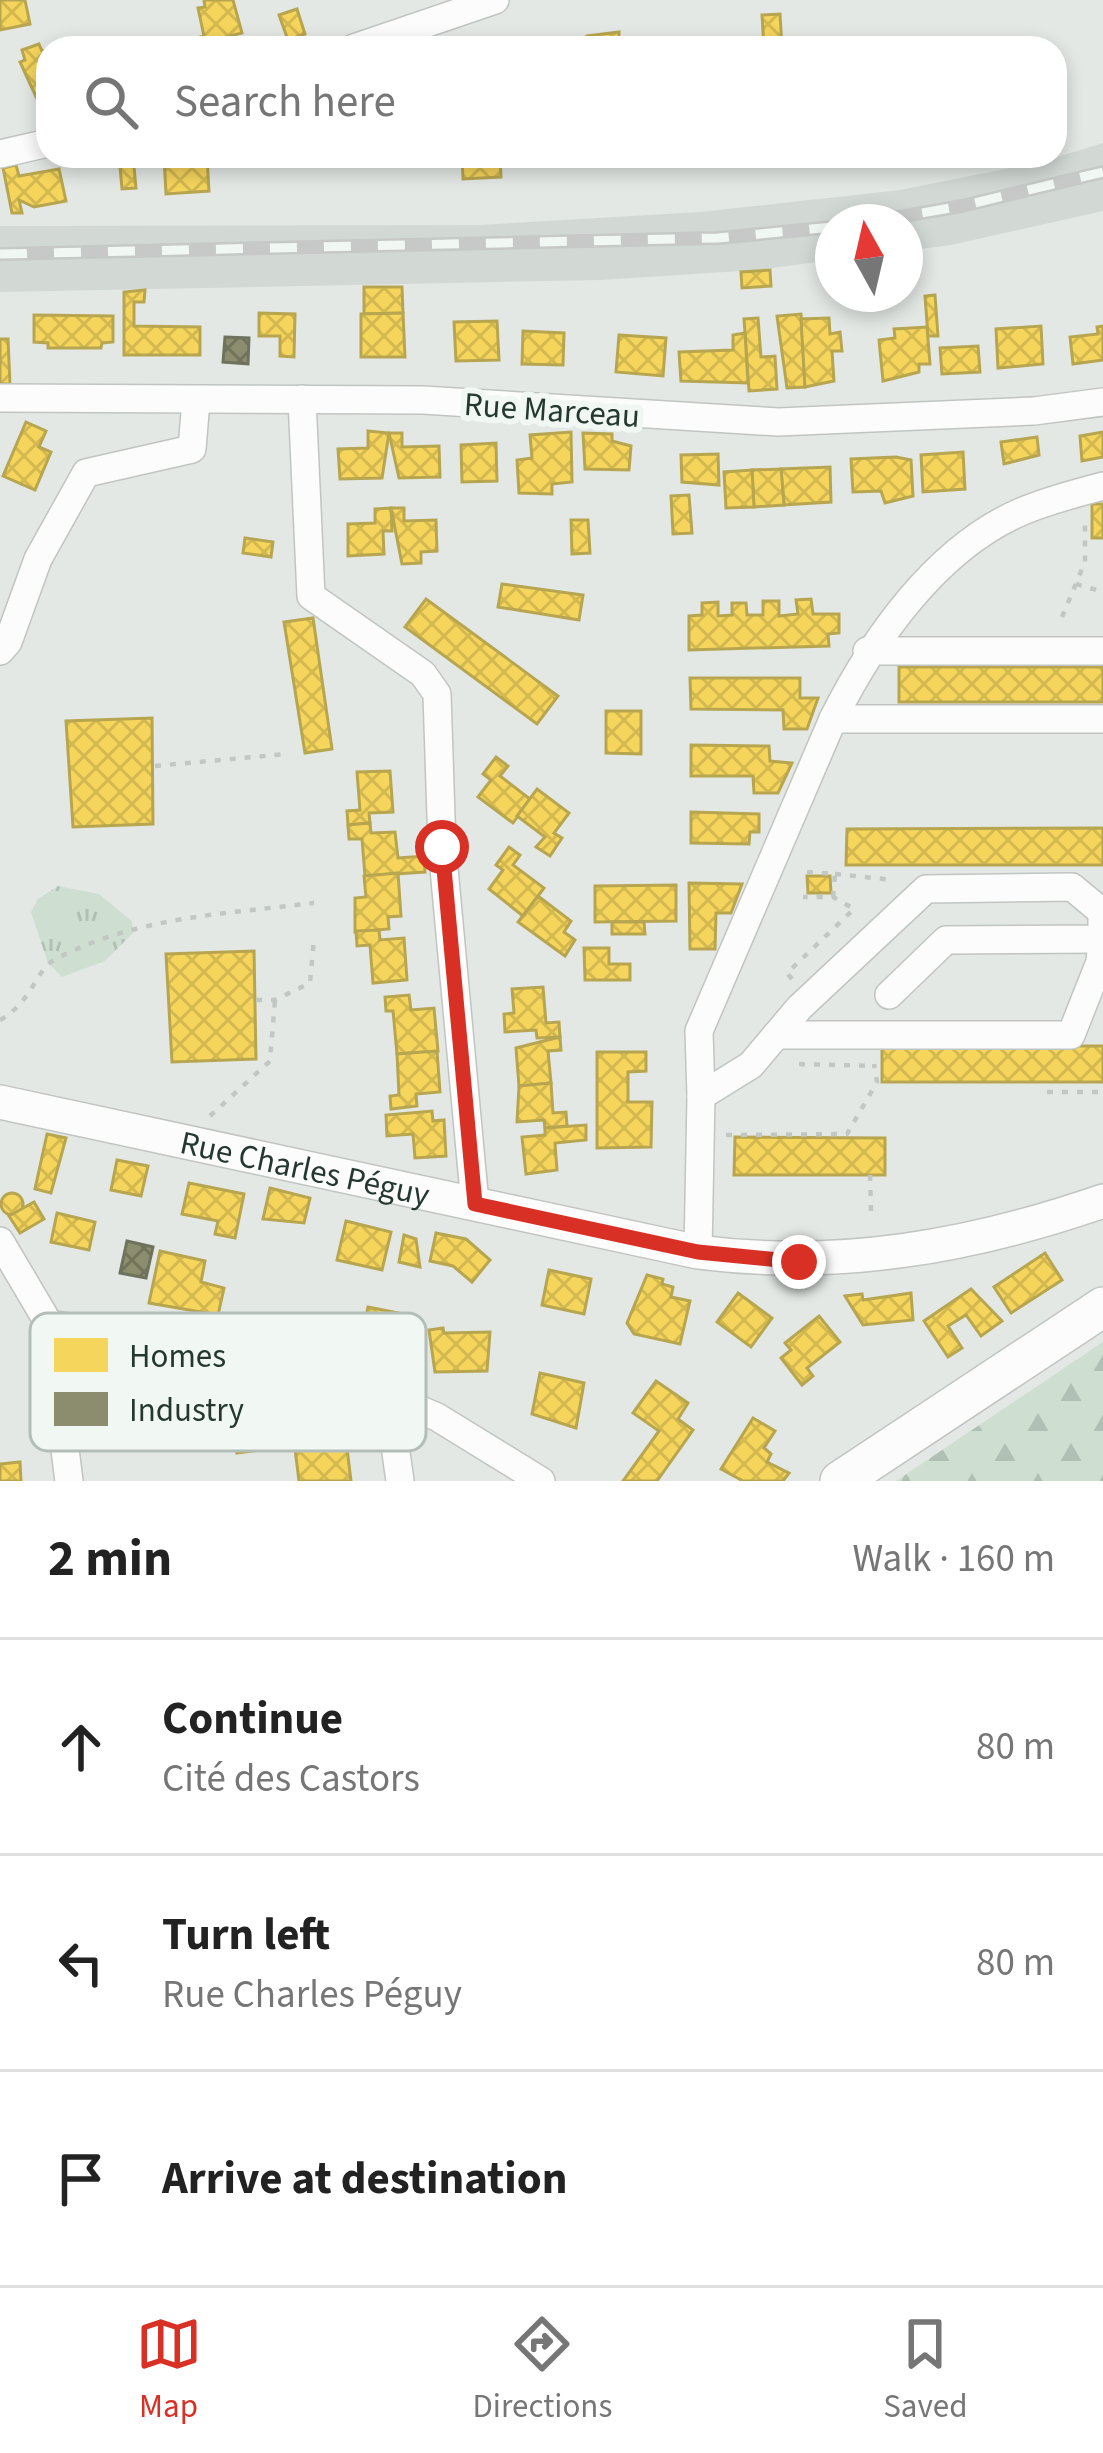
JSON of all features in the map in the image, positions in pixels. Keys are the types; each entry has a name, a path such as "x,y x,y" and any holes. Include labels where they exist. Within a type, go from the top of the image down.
{"main road":[{"path":"840,1481 1103,1307"}],"street":[{"path":"389,36 495,0"},
{"path":"0,154 36,146"},
{"name":"Rue Marceau","path":"0,398 423,400 778,422 1034,411 1103,403"},
{"path":"302,399 311,596 423,674 437,694 442,847 475,1204"},
{"path":"0,651 38,559 86,473 193,448 196,400"},
{"path":"698,1252 699,1031 832,719 867,651 956,554 1020,512 1103,486"},
{"path":"867,651 1103,652"},
{"path":"832,719 1103,719"},
{"path":"700,1096 787,1040 926,890 1072,887 1102,912 1100,962 1071,1035 787,1040"},
{"path":"889,995 946,940 1102,939"},
{"name":"Rue Charles Péguy","path":"0,1102 698,1252 799,1262 854,1258 975,1237 1103,1201"},
{"path":"0,1241 43,1313"},
{"path":"426,1412 541,1481"},
{"path":"65,1451 69,1481"},
{"path":"396,1451 400,1481"}],"path":[{"path":"1062,617 1085,562 1084,528"},
{"path":"1076,584 1103,592"},
{"path":"155,766 286,754"},
{"path":"890,866 890,879"},
{"path":"807,872 890,879 909,886"},
{"path":"833,897 835,874"},
{"path":"0,1020 25,1004 48,963 141,924 314,903"},
{"path":"256,1000 275,1000 310,983 314,938"},
{"path":"180,1144 270,1061 275,1000"},
{"path":"787,1040 799,1067 874,1066"},
{"path":"712,1135 846,1136 877,1082 874,1054"},
{"path":"1047,1092 1103,1092"},
{"path":"870,1175 871,1211"}],"shaded area":[{"path":"1103,143 1103,211 923,249 923,204 815,204 815,262 756,270 601,280 0,292 0,226 480,225 700,212 900,190 1011,168 1067,168 1067,154"}],"green space":[{"path":"58,886 99,894 132,921 133,933 105,961 62,977 48,963 31,912 38,899"},
{"path":"1103,1342 1103,1481 896,1481 1094,1348"}],"building: Homes":[{"path":"0,0 25,0 30,24 0,30"},
{"path":"204,0 233,0 242,33 204,36 198,8 205,7"},
{"path":"297,9 305,34 287,36 279,15"},
{"path":"780,14 781,36 763,36 762,15"},
{"path":"36,45 36,97 20,62 25,60 22,50"},
{"path":"16,165 19,176 59,169 66,201 34,207 19,200 22,213 12,213 3,168"},
{"path":"120,168 134,168 136,188 122,189"},
{"path":"165,168 208,168 209,191 166,194"},
{"path":"463,168 501,168 501,177 463,179"},
{"path":"770,270 771,286 742,288 741,272"},
{"path":"364,287 402,287 403,313 364,314"},
{"path":"145,290 144,302 134,302 134,326 200,327 200,355 124,355 124,292"},
{"path":"935,295 938,336 928,336 925,296"},
{"path":"259,313 295,314 294,357 280,356 280,336 259,336"},
{"path":"403,313 405,357 361,357 361,314"},
{"path":"801,314 805,387 787,388 777,316"},
{"path":"34,315 113,316 113,342 102,343 101,348 48,348 48,343 34,342"},
{"path":"758,318 761,357 775,356 777,389 749,391 744,319"},
{"path":"829,318 830,334 840,332 842,351 832,351 834,381 805,387 801,319"},
{"path":"497,321 499,360 456,361 454,322"},
{"path":"1041,326 1043,364 998,368 996,329"},
{"path":"1103,326 1103,360 1073,364 1070,337 1098,334 1097,327"},
{"path":"927,327 930,364 919,364 919,372 883,381 879,340 895,338 894,329"},
{"path":"523,331 564,333 563,365 522,364"},
{"path":"745,333 748,383 681,381 679,352 733,350 733,335"},
{"path":"619,335 666,338 663,376 616,372"},
{"path":"0,339 8,339 10,384 0,384"},
{"path":"978,346 980,372 942,374 940,348"},
{"path":"26,422 46,431 39,447 51,452 35,490 3,476"},
{"path":"368,431 389,433 382,478 340,479 338,449 368,448"},
{"path":"571,432 572,482 552,484 552,494 519,493 517,460 532,458 530,435"},
{"path":"1103,432 1103,457 1082,461 1080,436"},
{"path":"389,433 402,433 402,447 439,446 440,477 399,478"},
{"path":"583,433 612,434 612,441 631,446 629,470 585,469"},
{"path":"1037,437 1039,455 1004,464 1001,442"},
{"path":"496,443 497,481 462,482 461,445"},
{"path":"963,452 965,489 923,492 921,455"},
{"path":"718,454 719,485 682,482 681,455"},
{"path":"851,459 911,460 913,496 885,503 881,491 853,492"},
{"path":"830,467 831,502 784,505 781,469"},
{"path":"781,469 784,505 754,507 752,470"},
{"path":"752,470 754,507 726,508 724,472"},
{"path":"689,495 692,533 673,534 671,496"},
{"path":"1092,504 1103,504 1103,538 1092,538"},
{"path":"391,508 392,531 383,531 384,554 348,556 348,524 375,523 375,509"},
{"path":"391,508 404,508 404,521 436,520 437,551 421,552 421,563 402,564"},
{"path":"571,520 588,520 590,553 572,554"},
{"path":"245,538 273,542 271,557 243,553"},
{"path":"502,584 583,595 579,620 498,607"},
{"path":"426,599 558,696 537,724 405,627"},
{"path":"811,599 813,614 839,614 839,633 828,634 829,646 689,650 689,616 702,615 702,603 718,602 718,616 732,615 732,603 746,603 747,615 763,615 763,601 779,601 779,616 798,614 796,600"},
{"path":"313,618 332,749 305,753 284,622"},
{"path":"899,667 1103,667 1103,702 899,702"},
{"path":"690,678 800,678 800,698 818,698 807,729 784,729 783,710 691,709"},
{"path":"606,711 641,711 641,754 606,753"},
{"path":"152,718 153,824 73,827 66,721"},
{"path":"691,745 769,746 770,761 792,763 778,793 754,793 753,776 691,776"},
{"path":"496,757 508,766 500,776 530,799 513,823 478,797 491,780 483,774"},
{"path":"390,771 393,812 369,813 370,823 348,825 347,811 360,810 357,772"},
{"path":"537,789 569,813 554,833 562,838 550,856 536,847 545,837 517,816"},
{"path":"691,812 759,814 759,832 750,832 749,844 691,843"},
{"path":"370,823 371,833 395,832 398,858 424,856 425,872 365,876 362,839 349,839 348,825"},
{"path":"1103,828 1103,865 846,865 847,829"},
{"path":"509,847 520,855 513,865 544,888 523,916 489,889 503,870 496,865"},
{"path":"398,873 401,916 388,917 389,929 355,932 355,898 366,897 364,876"},
{"path":"807,876 830,876 831,893 808,893"},
{"path":"689,883 742,884 731,913 716,913 715,949 690,949"},
{"path":"676,885 676,921 595,922 595,886"},
{"path":"538,896 571,921 564,932 575,940 565,956 518,922"},
{"path":"612,922 644,922 645,934 612,934"},
{"path":"379,930 380,940 404,938 407,980 373,983 370,945 357,946 356,931"},
{"path":"584,948 609,948 609,964 630,964 630,980 585,980"},
{"path":"254,951 256,1059 172,1062 166,954"},
{"path":"543,987 546,1023 559,1022 560,1037 537,1038 536,1030 505,1032 504,1014 514,1013 512,989"},
{"path":"409,995 411,1010 434,1008 438,1051 397,1054 393,1011 386,1011 385,997"},
{"path":"560,1037 561,1050 548,1051 551,1083 519,1086 516,1048"},
{"path":"882,1046 1103,1046 1103,1082 882,1082"},
{"path":"437,1051 440,1092 416,1094 417,1106 391,1109 390,1096 399,1095 397,1054"},
{"path":"597,1052 646,1052 646,1071 628,1072 628,1102 652,1102 651,1147 597,1148"},
{"path":"551,1083 553,1113 566,1112 567,1126 545,1128 544,1120 517,1122 519,1086"},
{"path":"432,1111 433,1121 444,1120 446,1156 415,1158 413,1134 387,1136 386,1115"},
{"path":"586,1125 586,1140 555,1143 557,1170 526,1174 522,1137 545,1135 545,1128"},
{"path":"47,1134 66,1138 51,1193 35,1189"},
{"path":"735,1137 885,1138 885,1175 734,1175"},
{"path":"117,1160 148,1166 141,1196 111,1190"},
{"path":"189,1183 244,1194 235,1238 215,1234 218,1221 182,1214"},
{"path":"270,1188 310,1198 304,1223 263,1219"},
{"path":"12,1193 23,1204 12,1215 1,1204"},
{"path":"34,1202 44,1219 20,1233 9,1216"},
{"path":"57,1213 95,1222 89,1250 51,1242"},
{"path":"346,1221 391,1232 382,1270 337,1260"},
{"path":"436,1233 466,1239 490,1260 472,1282 453,1266 430,1261"},
{"path":"404,1235 416,1239 420,1267 399,1262"},
{"path":"160,1251 205,1261 201,1282 224,1288 218,1313 149,1303"},
{"path":"1045,1253 1062,1280 1011,1313 994,1287"},
{"path":"549,1270 591,1279 584,1314 542,1305"},
{"path":"647,1275 673,1287 671,1297 690,1301 680,1344 634,1334 627,1323"},
{"path":"971,1289 1002,1321 981,1336 966,1315 948,1326 962,1348 948,1357 924,1321"},
{"path":"738,1293 772,1318 751,1347 717,1322"},
{"path":"911,1293 913,1320 863,1325 845,1296 862,1294 863,1300"},
{"path":"368,1307 398,1313 367,1313"},
{"path":"819,1316 840,1342 807,1368 813,1376 802,1385 781,1358 791,1350 785,1343"},
{"path":"443,1328 444,1333 490,1332 487,1371 435,1372 429,1330"},
{"path":"540,1373 584,1383 576,1428 532,1414"},
{"path":"656,1381 688,1403 678,1419 693,1430 657,1481 623,1481 659,1431 633,1413"},
{"path":"753,1418 775,1431 764,1448 771,1454 767,1462 789,1473 783,1481 743,1481 721,1469"},
{"path":"295,1451 347,1451 351,1481 299,1481"},
{"path":"20,1462 21,1481 0,1481 0,1464"}],"building: Industry":[{"path":"225,337 249,338 248,364 223,362"},
{"path":"127,1241 153,1247 146,1278 120,1273"}],"railway":[{"path":"923,213 1103,172"},
{"path":"0,254 718,238 815,229"}],"route":[{"path":"442,847 475,1204 698,1252 799,1262"}]}
